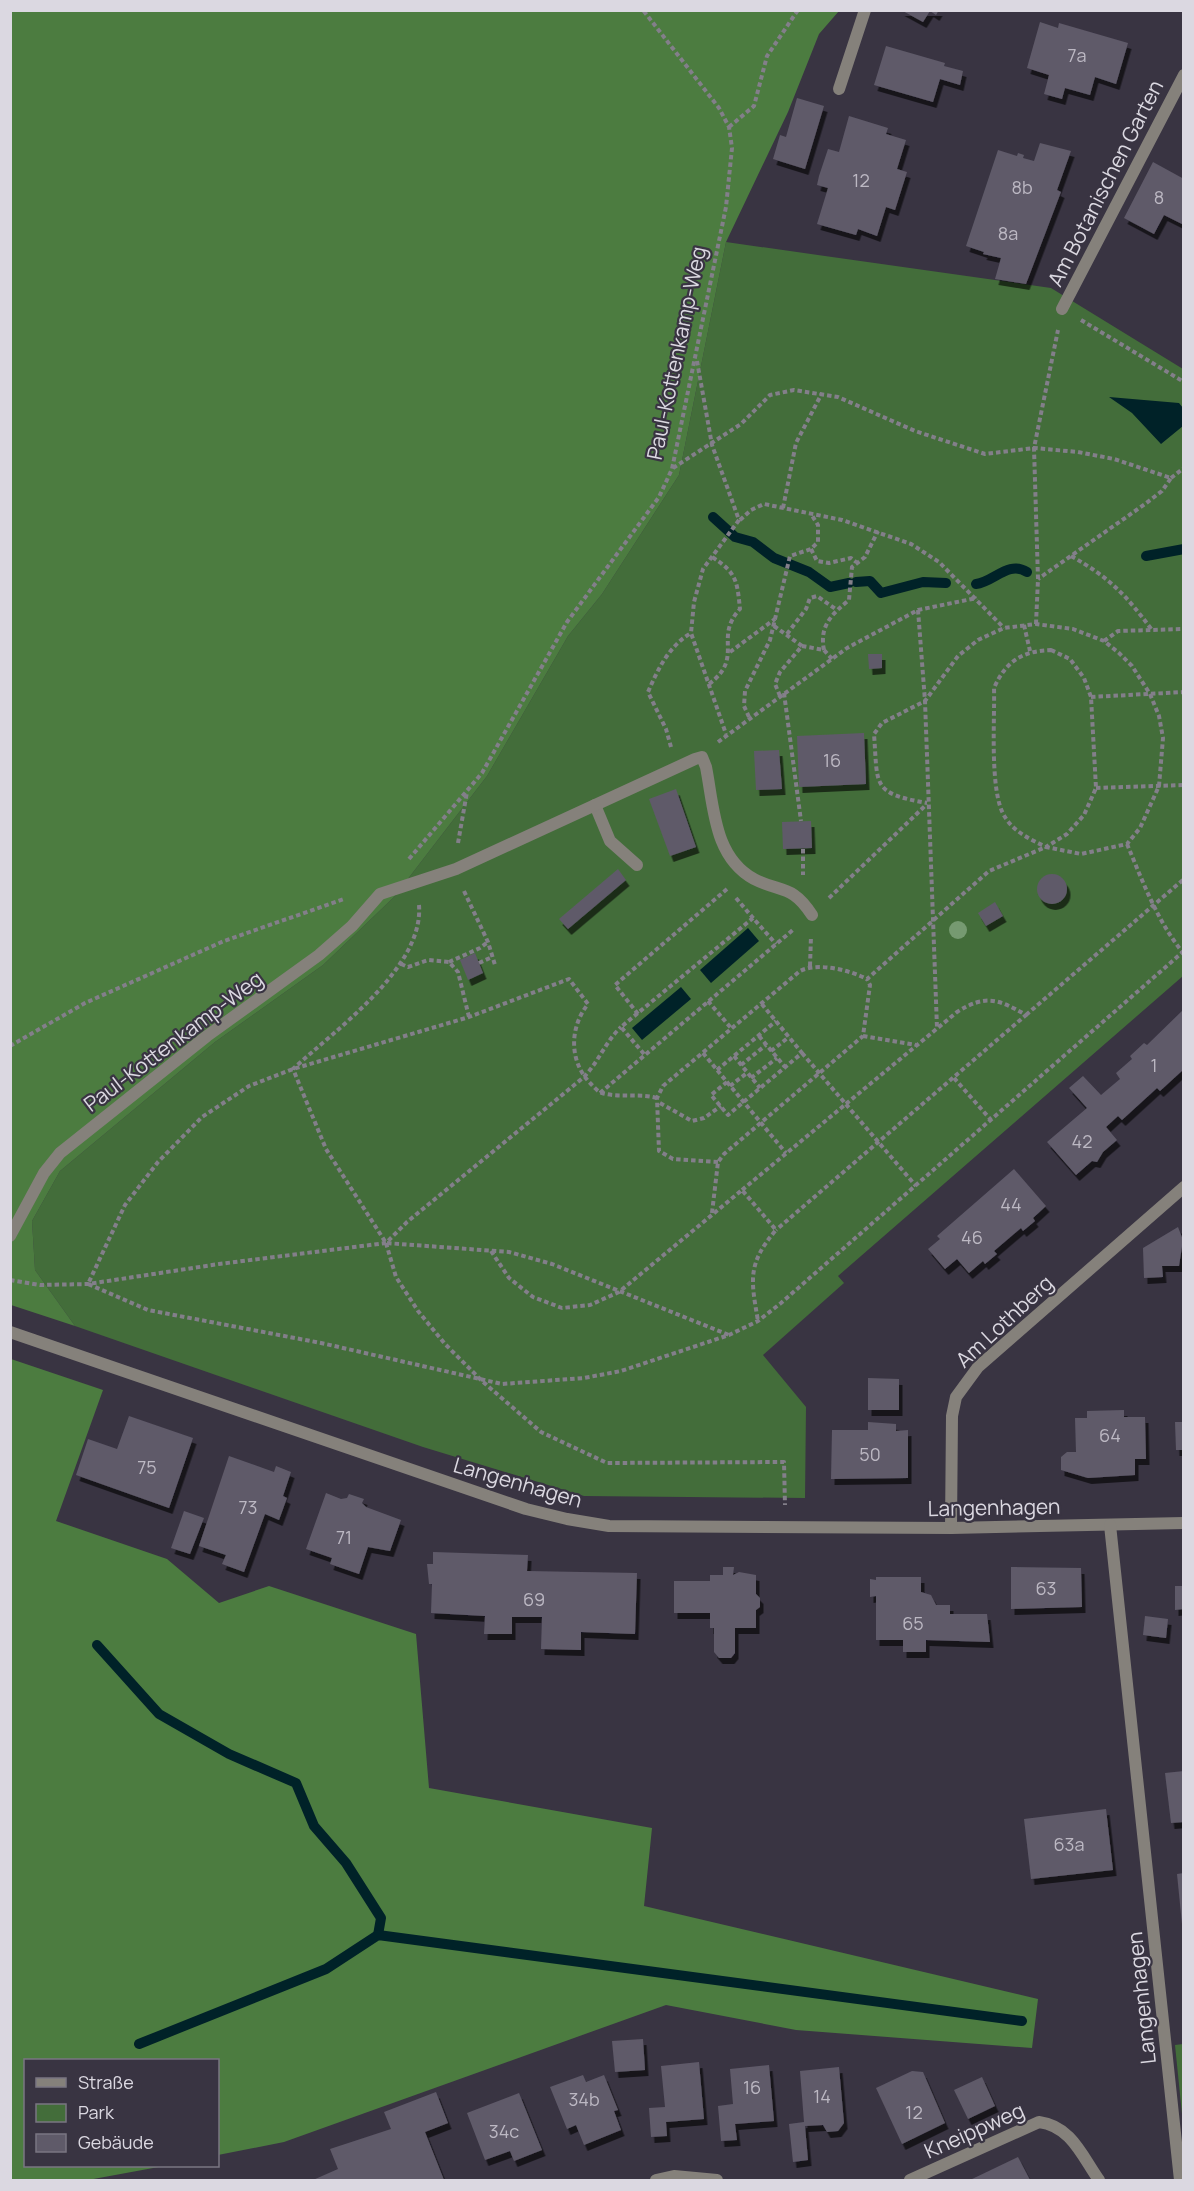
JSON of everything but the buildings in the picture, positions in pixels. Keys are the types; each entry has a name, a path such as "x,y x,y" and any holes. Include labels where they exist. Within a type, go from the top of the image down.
{"street":[{"path":"839,89 865,10"},
{"name":"Am Botanischen Garten","path":"1062,309 1184,75"},
{"path":"380,894 456,868 702,757 720,842 731,860 755,879 787,889 804,902 812,915"},
{"path":"595,805 610,841 637,865"},
{"name":"Paul-Kottenkamp-Weg","path":"10,1236 44,1173 60,1153 207,1036 319,956 352,926 380,894"},
{"name":"Am Lothberg","path":"951,1528 952,1416 956,1398 966,1382 1030,1321 1184,1187"},
{"path":"1170,1199 1184,1197"},
{"name":"Langenhagen","path":"10,1332 526,1509 567,1520 609,1526 951,1528 1184,1523"},
{"name":"Langenhagen","path":"1110,1525 1180,2181"},
{"name":"Kneippweg","path":"910,2181 1039,2121 1054,2124 1065,2131 1098,2181"},
{"path":"656,2181 674,2176 700,2177 717,2181"}],"path":[{"name":"Paul-Kottenkamp-Weg","path":"407,861 482,772 567,622 659,497 672,469 726,207 732,148 729,127 719,108 643,10"},
{"path":"729,127 754,106 767,56 798,10"},
{"path":"1036,624 1038,579 1034,448 1062,309 1184,382"},
{"path":"696,357 712,445 739,520"},
{"path":"672,469 741,424 770,395 794,390 838,397 915,431 985,454 1034,448 1078,452 1114,459 1171,478"},
{"path":"783,508 796,443 822,393"},
{"path":"1038,579 1162,491 1171,478 1181,470"},
{"path":"976,597 918,610 832,659 726,734 691,633 694,602 703,569 737,526 739,520 751,510 764,504 811,513 878,531 911,544 939,562 976,597 1004,628"},
{"path":"749,717 744,706 745,691 751,674 763,656 774,626 790,556 811,549 818,542 818,525 811,513"},
{"path":"824,650 824,627 837,610 849,600 852,567 865,557 878,531"},
{"path":"811,549 817,561 829,563 851,558 856,562"},
{"path":"1071,556 1101,573 1125,594 1152,630"},
{"path":"709,684 721,674 729,652 726,631 731,619 740,609 736,577 726,566 712,557"},
{"path":"787,634 806,609 810,598 817,596 837,610"},
{"path":"918,610 925,701 937,1028"},
{"path":"729,652 775,618"},
{"path":"867,979 989,871 1046,847 1067,834 1084,815 1096,788 1090,697 1084,678 1070,660 1051,650 1030,651 1001,672 994,688 996,798 1005,818 1021,834 1046,847 1082,854 1127,844 1140,828 1159,786 1163,738 1159,716 1150,694 1132,666 1104,641 1073,629 1036,624 1024,625 1004,628 978,640 958,656 925,701 882,723 874,734 878,783 884,790 902,798 927,803"},
{"path":"1024,625 1030,651"},
{"path":"774,626 802,646 824,650 832,659"},
{"path":"1104,641 1118,631 1184,629"},
{"path":"676,768 666,729 648,692 659,668 678,641 691,633"},
{"path":"801,821 782,694 775,684 780,672 802,646"},
{"path":"1090,697 1184,692"},
{"path":"1096,788 1184,785"},
{"path":"456,868 459,833 468,789"},
{"path":"600,1093 812,915 927,803"},
{"path":"88,1284 148,1310 321,1343 502,1384 584,1378 621,1371 729,1335 758,1321 1183,953 1166,931 1153,906 1127,844"},
{"path":"293,1069 370,999 400,964 412,945 420,909 414,853"},
{"path":"758,1321 751,1276 761,1247 776,1230 1184,879"},
{"path":"460,881 488,942 495,965"},
{"path":"638,1014 615,985 728,888 776,944"},
{"path":"10,1046 85,1003 224,941 345,898 380,894"},
{"path":"386,1243 407,1222 584,1077 594,1066 611,1036 753,918"},
{"path":"400,964 408,967 428,960 448,962 488,942"},
{"path":"479,963 492,957"},
{"path":"448,962 458,972 469,1017"},
{"path":"657,1098 663,1086 761,1003 810,966 857,974 867,979 870,985 863,1036 762,1125 724,1154 718,1162 712,1214"},
{"path":"458,972 464,970"},
{"path":"88,1284 125,1205 158,1162 202,1117 249,1086 293,1069 469,1017 568,979 588,1004 581,1013 575,1031 574,1051 584,1077 600,1093 657,1098"},
{"path":"708,1001 731,1028"},
{"path":"491,1251 509,1278 532,1297 562,1308 590,1305 619,1292 937,1028 975,1001 1000,1001 1026,1015"},
{"path":"761,1003 916,1186"},
{"path":"717,1070 776,1021"},
{"path":"621,1027 644,1054"},
{"path":"759,1036 785,1067"},
{"path":"863,1036 917,1045"},
{"path":"771,1051 789,1037"},
{"path":"741,1065 766,1045"},
{"path":"703,1053 786,1153"},
{"path":"727,1082 711,1095 728,1115 802,1053"},
{"path":"734,1056 760,1088"},
{"path":"752,1078 777,1058"},
{"path":"293,1069 326,1149 386,1243 396,1277 418,1311 482,1381 541,1432 606,1463 784,1462 785,1526"},
{"path":"730,1086 747,1073"},
{"path":"954,1078 991,1120"},
{"path":"657,1098 660,1103 692,1121 704,1118 721,1106"},
{"path":"660,1103 657,1131 659,1151 673,1159 718,1162"},
{"path":"742,1190 776,1230"},
{"path":"10,1281 40,1285 88,1284 219,1264 386,1243 509,1252 552,1264 729,1335"}],"green space":[{"path":"11,11 839,11 819,34 788,112 726,242 679,475 602,594 568,636 487,776 394,897 323,965 215,1042 60,1171 32,1221 35,1270 75,1326 11,1305"},
{"path":"726,242 1051,288 1183,369 1183,976 838,1276 844,1283 763,1355 806,1407 805,1498 584,1496 423,1447 75,1326 35,1270 32,1221 60,1171 215,1042 323,965 394,897 487,776 568,636 602,594 679,475"},
{"path":"11,1359 103,1390 56,1521 167,1559 219,1603 269,1586 416,1634 429,1788 652,1828 644,1906 1038,1999 1032,2048 796,2030 666,2005 284,2142 219,2155 219,2059 24,2059 24,2167 159,2167 88,2180 11,2180"},
{"path":"1184,2044 1183,2124 1175,2045"}],"shaded area":[{"path":"1109,397 1179,403 1183,408 1183,426 1161,444 1132,413"},
{"path":"748,928 759,941 711,983 700,970"},
{"path":"681,987 691,999 642,1040 632,1028"}],"waterway":[{"path":"713,517 735,537 753,542 774,558 809,572 830,587 849,583"},
{"path":"1146,556 1184,549"},
{"path":"976,584 1007,570 1020,569 1027,572"},
{"path":"856,582 870,581 881,593 923,582 946,583"},
{"path":"97,1645 159,1714 229,1754 296,1783 314,1826 346,1863 381,1918 378,1935"},
{"path":"139,2044 326,1969 378,1935 1022,2021"}]}
